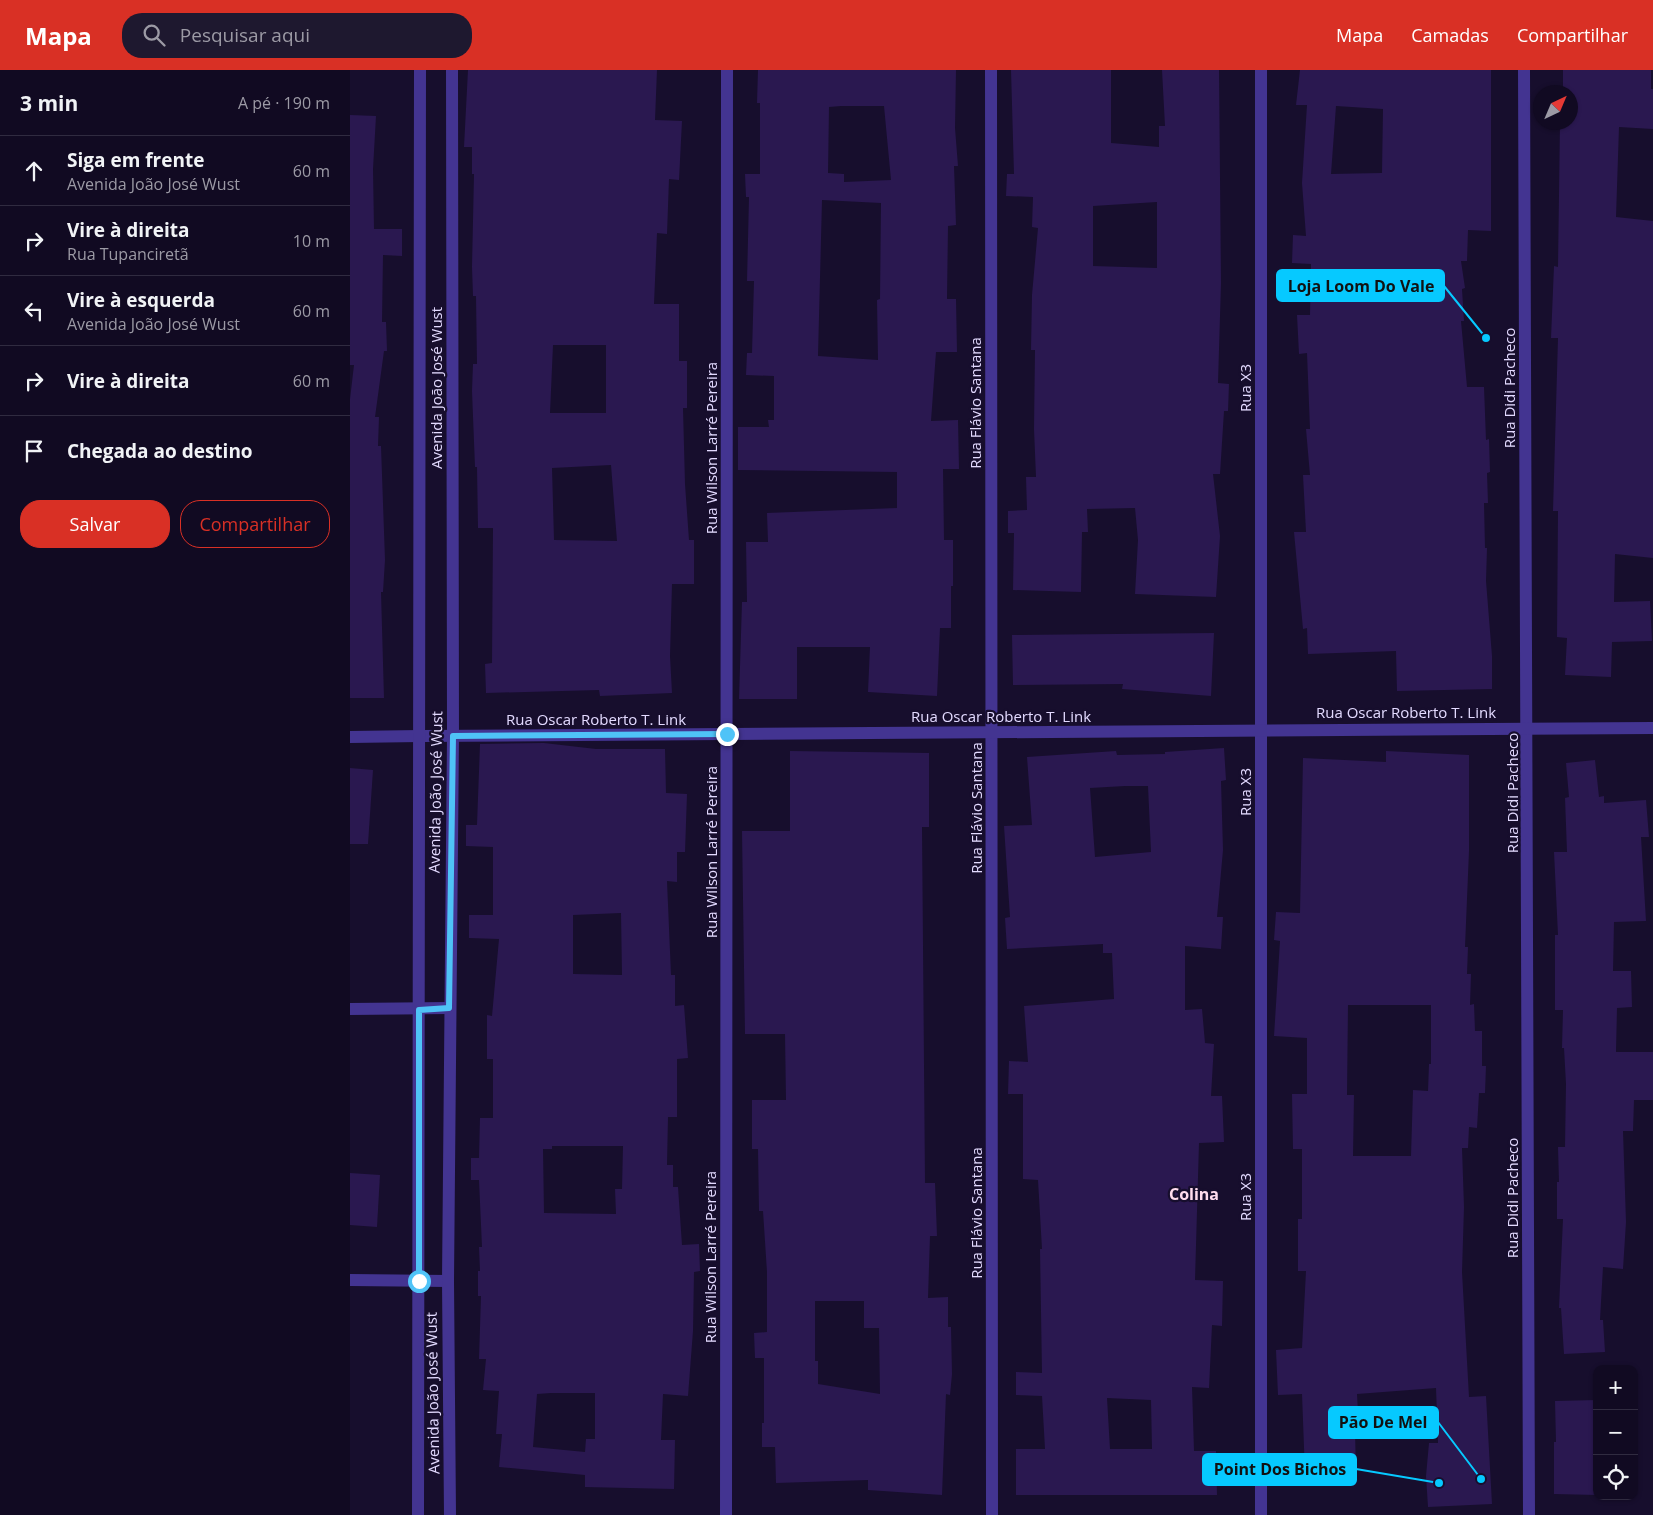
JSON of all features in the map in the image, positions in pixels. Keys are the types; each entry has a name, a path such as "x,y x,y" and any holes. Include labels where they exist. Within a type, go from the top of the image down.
{"street":[{"name":"Avenida João José Wust","path":"418,1515 420,70"},
{"name":"Avenida João José Wust","path":"450,1515 448,1282 449,1008 453,736 452,70"},
{"name":"Rua Wilson Larré Pereira","path":"726,1515 727,70"},
{"name":"Rua Flávio Santana","path":"991,70 992,1515"},
{"name":"Rua X3","path":"1261,70 1261,1515"},
{"name":"Rua Didi Pacheco","path":"1524,70 1528,727 1529,1515"},
{"name":"Rua Oscar Roberto T. Link","path":"350,737 1528,727 1653,728"},
{"path":"350,1009 419,1010 449,1008"},
{"path":"350,1280 448,1282"}],"building":[{"path":"468,70 657,70 655,120 682,121 679,180 669,179 667,234 657,233 654,304 679,304 679,361 687,361 687,408 683,408 685,484 689,540 694,540 694,584 672,584 670,656 672,693 600,696 599,690 486,693 485,664 492,663 493,528 478,528 477,467 475,467 472,391 473,364 477,364 476,296 473,296 472,267 474,174 472,174 472,147 464,147","holes":["553,345 606,345 606,413 550,413","611,465 617,541 554,540 552,468"]},
{"path":"758,70 956,70 955,128 958,166 954,166 956,225 948,226 947,299 956,299 957,352 936,352 931,421 958,420 959,469 943,469 944,540 953,540 953,586 951,586 951,628 940,628 937,696 868,692 870,647 797,647 797,699 739,699 742,602 747,602 746,542 768,542 767,513 897,508 897,472 738,470 738,427 769,427 768,420 774,420 774,376 746,375 747,353 752,353 754,281 747,281 749,197 746,197 745,174 760,174 760,103 757,103","holes":["884,106 891,180 844,182 844,174 828,173 829,107","822,200 881,203 880,299 877,300 878,360 818,356"]},
{"path":"1011,70 1111,70 1111,143 1159,147 1159,126 1165,126 1162,70 1219,70 1221,283 1218,383 1229,384 1228,411 1224,411 1220,474 1213,474 1220,536 1216,597 1135,594 1138,540 1135,508 1087,509 1088,532 1082,532 1081,592 1013,590 1014,533 1008,533 1008,511 1027,510 1026,477 1036,477 1034,429 1035,350 1031,350 1032,295 1038,228 1032,227 1033,197 1006,196 1007,174 1014,174","holes":["1157,202 1157,268 1093,266 1093,206"]},
{"path":"1300,70 1491,70 1491,231 1468,230 1467,261 1461,261 1465,288 1462,289 1464,321 1461,321 1467,387 1484,387 1486,440 1489,439 1490,472 1487,473 1488,503 1484,503 1492,689 1397,691 1396,651 1308,654 1307,628 1303,629 1294,532 1306,532 1303,475 1310,475 1306,429 1310,429 1307,353 1299,354 1297,315 1310,315 1311,264 1292,263 1293,235 1306,236 1302,183 1307,105 1296,105","holes":["1336,106 1383,109 1382,173 1331,174"]},
{"path":"1563,70 1651,70 1651,89 1653,89 1653,129 1619,127 1616,217 1653,221 1653,558 1615,554 1614,602 1650,601 1652,641 1612,642 1611,677 1565,675 1567,638 1557,637 1558,511 1553,511 1558,338 1551,338 1554,266 1558,267 1560,130 1578,130 1578,85 1563,85"},
{"path":"350,115 376,116 373,169 374,229 402,229 402,256 383,255 382,322 386,322 387,351 384,351 375,417 379,417 378,446 381,446 385,560 383,592 381,592 384,698 350,698 350,399 354,365 350,365"},
{"path":"1214,633 1211,696 1122,689 1123,684 1013,685 1012,635"},
{"path":"544,743 596,749 665,749 666,793 687,794 685,852 677,852 677,882 667,881 671,975 675,975 675,1006 684,1005 688,1058 677,1059 677,1117 668,1117 667,1165 673,1165 673,1187 678,1187 682,1245 699,1244 700,1271 694,1272 693,1331 688,1396 663,1394 661,1440 675,1440 674,1489 585,1487 585,1475 499,1467 502,1434 496,1434 499,1391 483,1390 486,1359 479,1359 481,1296 478,1296 478,1271 480,1271 479,1247 482,1247 479,1180 471,1180 471,1158 479,1158 480,1118 493,1118 493,1059 487,1059 487,1015 492,1016 499,939 469,938 469,915 493,915 493,847 466,846 466,825 477,825 480,744","holes":["621,913 622,975 573,974 573,915","552,1146 623,1146 622,1189 615,1189 616,1214 544,1213 543,1149 552,1149","595,1393 595,1439 586,1439 585,1452 533,1447 537,1394"]},
{"path":"1224,748 1226,780 1221,781 1223,850 1217,917 1223,917 1221,949 1185,946 1185,1010 1202,1009 1205,1043 1214,1044 1211,1096 1222,1096 1224,1142 1199,1143 1195,1280 1223,1281 1222,1326 1212,1325 1209,1388 1192,1387 1194,1451 1216,1451 1217,1495 1016,1495 1016,1449 1045,1449 1042,1396 1016,1395 1016,1372 1042,1373 1040,1249 1042,1249 1038,1180 1023,1179 1023,1094 1008,1094 1009,1061 1028,1062 1024,1006 1114,999 1112,953 1103,953 1103,944 1007,949 1005,918 1010,917 1004,826 1032,825 1027,757 1116,751 1117,755 1165,754 1165,752","holes":["1148,786 1151,852 1095,857 1090,788","1107,1398 1151,1400 1152,1449 1110,1449"]},
{"path":"790,751 929,753 929,827 922,827 925,1183 935,1183 937,1236 930,1236 928,1298 948,1297 948,1327 951,1327 952,1374 950,1395 946,1394 942,1495 868,1490 868,1480 776,1483 775,1447 762,1447 764,1358 755,1358 754,1333 767,1332 767,1272 763,1211 759,1211 758,1149 752,1149 752,1100 786,1100 785,1034 745,1034 742,831 790,831","holes":["815,1301 864,1301 864,1328 879,1328 880,1394 818,1384 818,1361 815,1361"]},
{"path":"1386,751 1469,755 1469,851 1465,947 1468,947 1467,974 1471,974 1470,1005 1474,1004 1475,1031 1482,1031 1482,1066 1486,1066 1485,1093 1479,1093 1477,1128 1469,1127 1468,1148 1462,1148 1464,1207 1462,1272 1469,1397 1486,1396 1492,1504 1428,1507 1426,1476 1429,1443 1438,1443 1436,1388 1357,1394 1359,1430 1355,1430 1356,1473 1305,1474 1302,1394 1278,1395 1276,1350 1302,1348 1306,1271 1298,1271 1298,1219 1302,1219 1302,1149 1293,1149 1292,1094 1307,1094 1307,1038 1274,1036 1280,941 1274,940 1276,912 1300,913 1303,758 1386,762","holes":["1348,1005 1431,1005 1431,1064 1429,1064 1428,1091 1413,1090 1411,1156 1353,1156 1354,1095 1347,1095"]},
{"path":"1595,760 1599,797 1604,796 1604,803 1646,800 1649,837 1641,837 1646,921 1614,922 1613,971 1631,971 1632,1007 1617,1008 1616,1052 1653,1052 1653,1100 1634,1100 1633,1131 1623,1131 1626,1222 1623,1269 1603,1267 1600,1320 1603,1320 1605,1352 1564,1354 1561,1308 1559,1308 1563,1219 1557,1219 1557,1182 1559,1182 1558,1147 1565,1147 1566,1084 1564,1048 1562,1048 1563,1010 1555,1010 1555,935 1558,935 1554,852 1567,852 1565,798 1569,797 1566,763"},
{"path":"350,768 373,770 368,844 350,844"},
{"path":"350,1173 380,1175 377,1227 350,1225"},
{"path":"1593,1400 1593,1495 1554,1494 1555,1401"}],"place":[{"name":"Loja Loom Do Vale","path":"1486,338"},
{"name":"Pão De Mel","path":"1481,1479"},
{"name":"Point Dos Bichos","path":"1439,1483"}],"district":[{"name":"Colina","path":"1194,1194"}],"route":[{"path":"419,1281 419,1010 449,1008 453,736 727,734"}]}
